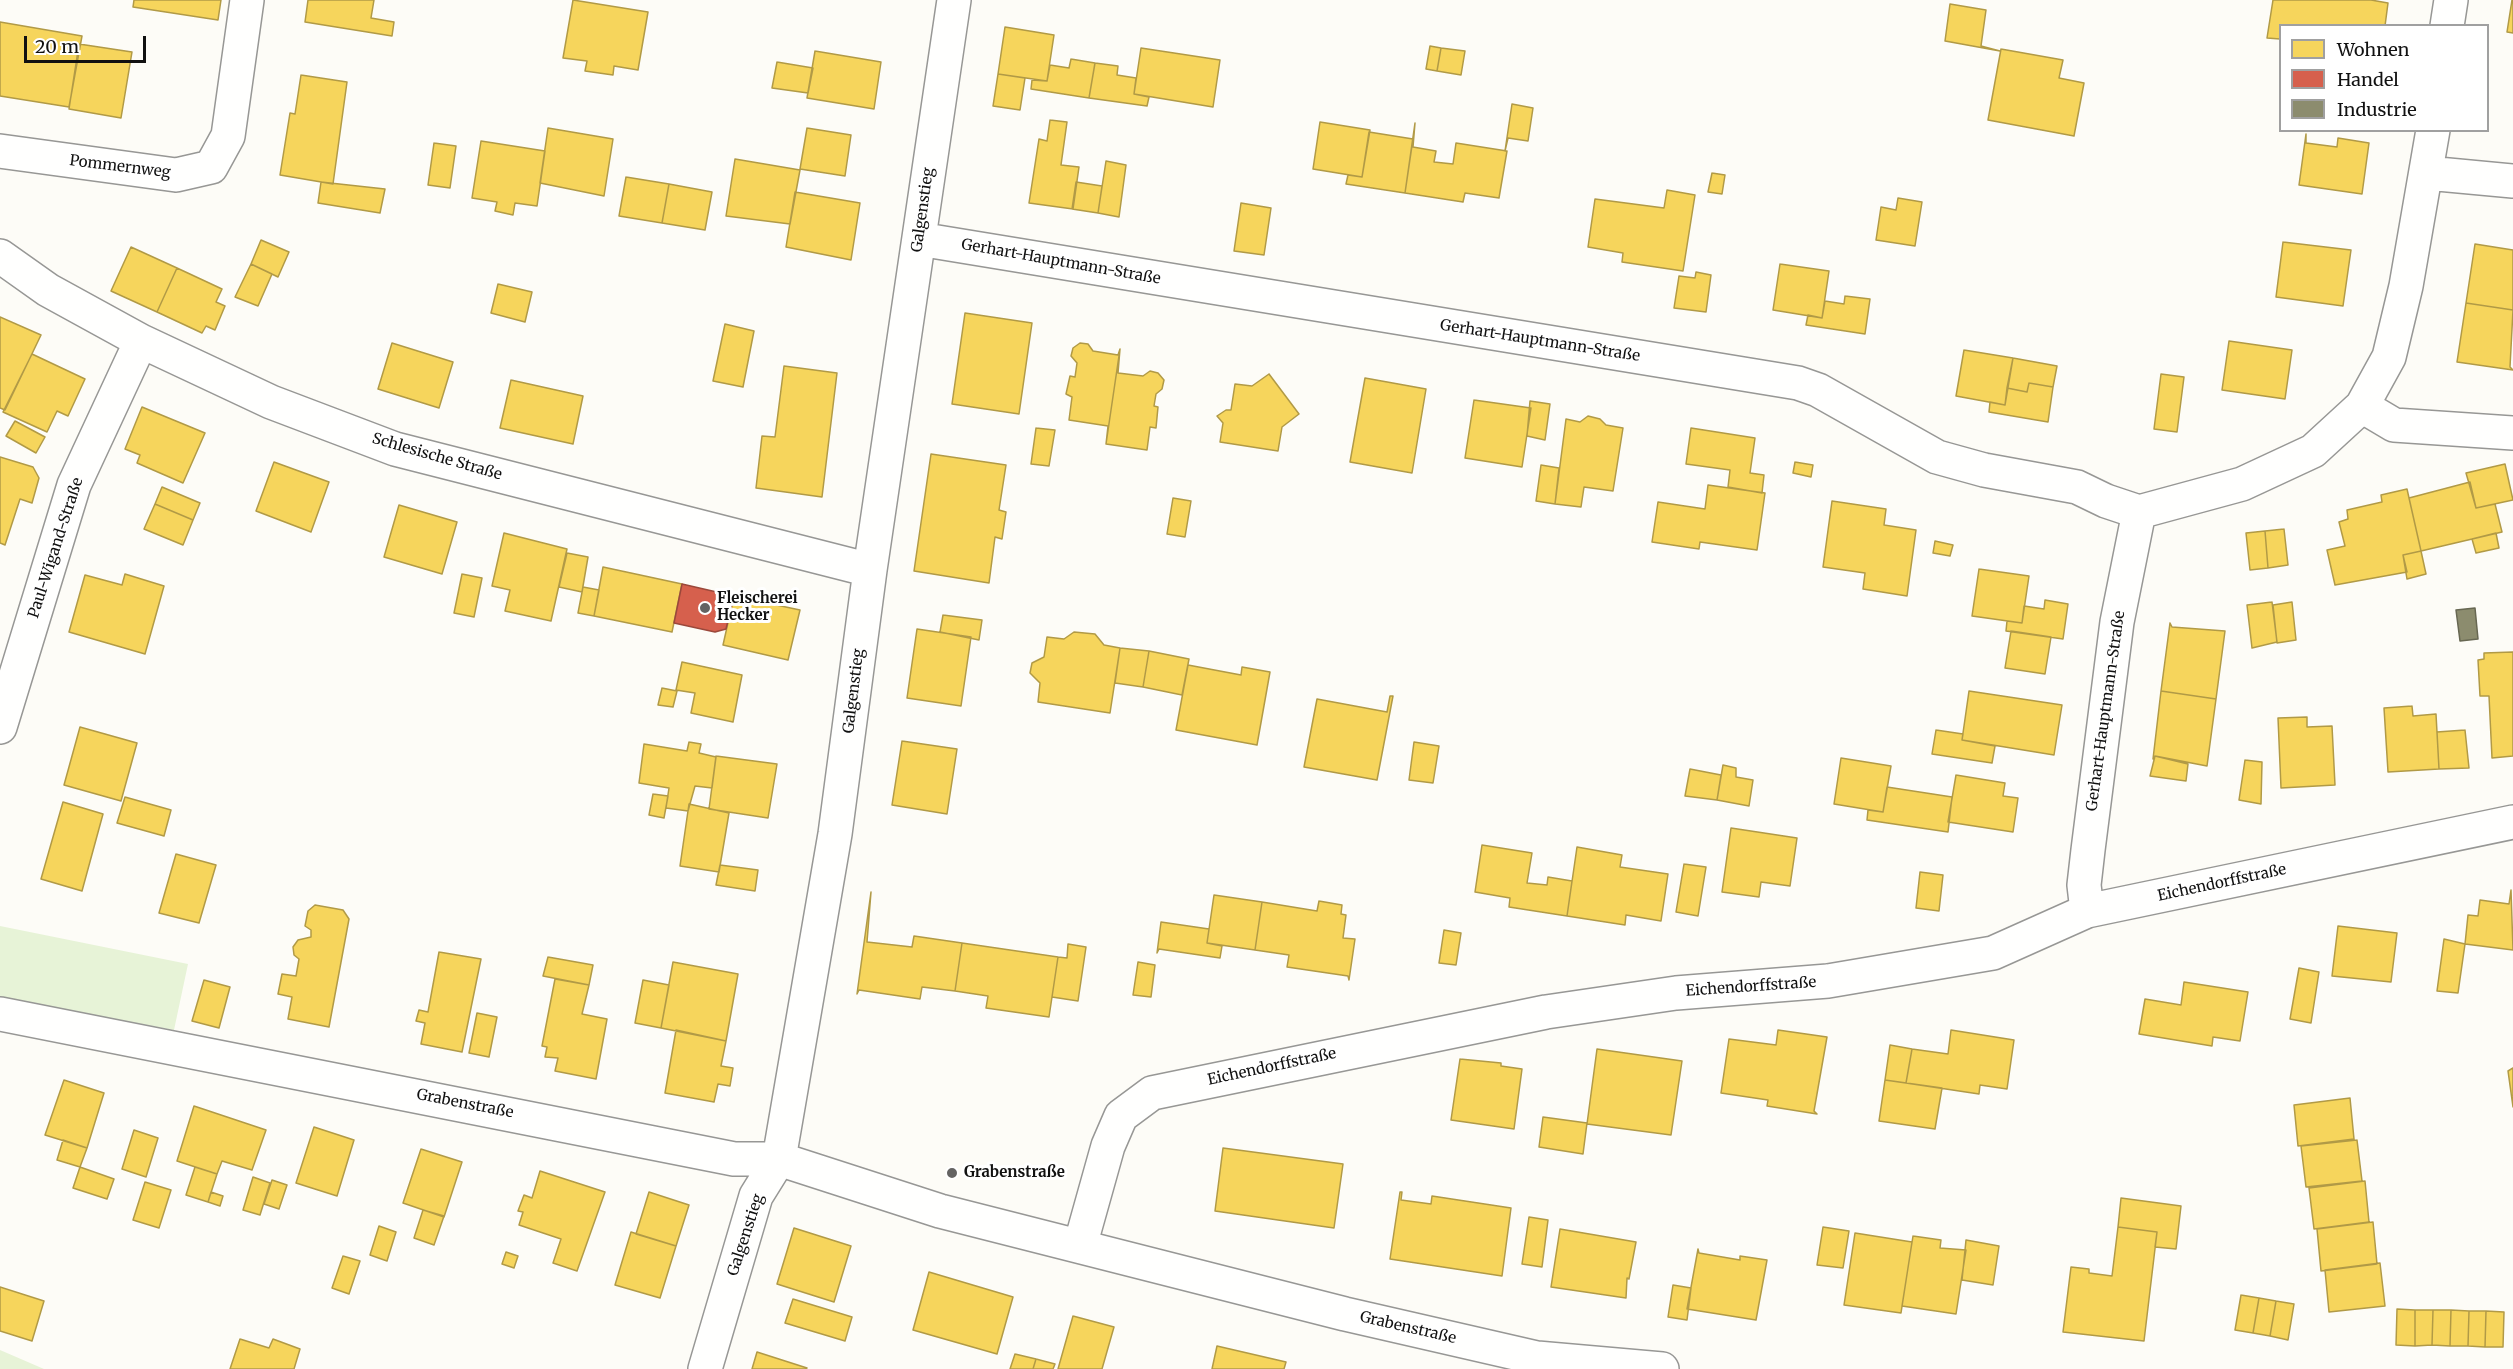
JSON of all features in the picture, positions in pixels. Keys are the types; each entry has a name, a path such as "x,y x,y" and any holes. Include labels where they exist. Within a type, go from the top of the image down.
{"street":[{"name":"Pommernweg","path":"0,151 176,175 211,167 228,136 247,0"},
{"name":"Galgenstieg","path":"705,1369 756,1196 779,1159 836,834 870,570 954,0"},
{"path":"2447,24 2451,0"},
{"path":"2139,512 2242,484 2313,452 2362,406 2389,357 2406,286 2433,132"},
{"path":"2427,173 2513,181"},
{"name":"Gerhart-Hauptmann-Straße","path":"919,239 1798,383 1818,390 1937,457 1984,470 2077,487 2106,501 2139,512 2115,634 2084,885 2087,911"},
{"name":"Schlesische Straße","path":"0,256 48,290 141,341 271,402 395,449 870,570"},
{"name":"Paul-Wigand-Straße","path":"0,727 74,485 141,341"},
{"path":"2362,406 2394,425 2513,433"},
{"name":"Eichendorffstraße","path":"1080,1246 1108,1146 1121,1116 1152,1093 1546,1012 1676,993 1828,981 1994,953 2087,911 2513,822"},
{"name":"Grabenstraße","path":"0,1014 734,1159 779,1159 940,1211 1537,1364 1662,1369"}],"green space":[{"path":"0,926 188,964 174,1030 0,998"},
{"path":"0,1350 44,1369 0,1369"}],"building: Wohnen":[{"path":"134,0 221,0 218,20 133,7"},
{"path":"308,0 374,0 371,18 394,22 392,36 305,22"},
{"path":"573,0 648,12 638,70 614,66 613,75 585,71 587,61 563,58"},
{"path":"2273,0 2371,0 2388,3 2385,24 2279,24 2279,39 2267,38"},
{"path":"2513,0 2513,33 2507,32"},
{"path":"1950,4 1986,10 1981,46 2000,51 1945,41"},
{"path":"0,22 82,36 69,107 0,96"},
{"path":"1005,27 1054,35 1047,81 998,74"},
{"path":"79,44 132,52 121,118 69,109"},
{"path":"1430,46 1441,48 1437,71 1426,69"},
{"path":"1141,48 1220,60 1213,107 1134,94"},
{"path":"1441,48 1465,51 1461,75 1437,71"},
{"path":"2001,49 2063,60 2059,78 2084,83 2074,136 1988,120"},
{"path":"815,51 881,62 874,109 807,98"},
{"path":"1071,59 1095,63 1089,98 1031,89 1032,80 1047,81 1050,65 1069,68"},
{"path":"777,62 813,68 808,93 772,88"},
{"path":"1095,63 1118,66 1117,75 1136,78 1134,94 1149,97 1147,106 1089,98"},
{"path":"998,74 1025,78 1020,110 993,106"},
{"path":"301,75 347,82 333,184 280,175 290,113 295,114"},
{"path":"1512,104 1533,108 1528,141 1508,138 1505,151"},
{"path":"1050,120 1067,122 1061,165 1079,167 1073,209 1029,203 1039,139 1047,141"},
{"path":"1320,122 1370,130 1362,177 1313,169"},
{"path":"1415,123 1413,147 1436,151 1434,162 1453,164 1456,143 1507,151 1499,198 1465,193 1463,202 1405,193"},
{"path":"548,128 613,139 604,196 540,183"},
{"path":"807,128 851,135 845,176 800,169"},
{"path":"1369,132 1413,139 1405,193 1346,184 1348,175 1362,177"},
{"path":"2306,134 2306,143 2337,147 2338,138 2369,143 2362,194 2299,185"},
{"path":"481,141 545,151 537,206 515,203 513,215 495,211 497,202 472,198"},
{"path":"434,143 456,146 450,188 428,185"},
{"path":"735,159 800,170 790,224 726,216"},
{"path":"1106,161 1126,165 1119,217 1098,213"},
{"path":"1712,173 1725,175 1722,194 1708,192"},
{"path":"626,177 669,184 662,223 619,216"},
{"path":"321,182 385,189 380,213 318,203"},
{"path":"1076,182 1102,186 1098,213 1072,209"},
{"path":"669,184 712,192 705,230 662,223"},
{"path":"1667,190 1695,195 1683,271 1622,262 1623,253 1588,247 1595,199 1664,208"},
{"path":"795,192 860,203 851,260 786,247"},
{"path":"1898,198 1922,202 1915,246 1876,240 1881,207 1896,210"},
{"path":"1241,203 1271,208 1264,255 1234,251"},
{"path":"261,240 289,252 278,277 251,264"},
{"path":"2283,242 2351,250 2343,306 2276,297"},
{"path":"2475,244 2513,250 2513,310 2466,303"},
{"path":"131,247 177,268 157,312 111,291"},
{"path":"251,264 272,274 258,306 235,297"},
{"path":"1780,264 1829,271 1822,318 1773,310"},
{"path":"177,268 222,289 216,302 225,306 215,330 206,326 202,333 157,312"},
{"path":"1696,272 1711,275 1706,312 1674,308 1679,276 1695,278"},
{"path":"498,284 532,292 525,322 491,313"},
{"path":"1845,296 1870,299 1865,334 1806,325 1808,315 1822,318 1825,301 1844,304"},
{"path":"2466,303 2513,310 2510,367 2513,370 2457,362"},
{"path":"965,313 1032,323 1019,414 952,404"},
{"path":"0,317 41,335 5,410 0,408"},
{"path":"725,324 754,331 743,387 713,381"},
{"path":"2229,341 2292,350 2285,399 2222,390"},
{"path":"392,343 453,362 439,408 378,389"},
{"path":"1080,343 1088,344 1093,351 1118,355 1120,349 1106,444 1108,426 1069,420 1072,397 1066,394 1070,376 1075,377 1077,363 1071,356 1073,348"},
{"path":"1120,349 1118,373 1143,376 1150,371 1158,373 1164,380 1162,389 1156,394 1154,406 1158,407 1156,428 1150,427 1147,450 1106,444"},
{"path":"1964,350 2013,358 2005,405 1956,396"},
{"path":"32,354 85,379 68,416 57,411 47,432 3,412"},
{"path":"2013,358 2057,366 2053,387 2029,383 2027,392 2007,388"},
{"path":"784,366 837,373 822,497 756,488 762,436 775,437"},
{"path":"1269,374 1299,414 1282,427 1278,451 1220,442 1223,423 1217,416 1226,410 1231,410 1235,384 1252,386"},
{"path":"2161,374 2184,377 2177,432 2154,429"},
{"path":"1365,378 1426,389 1412,473 1350,462"},
{"path":"511,380 583,396 573,444 500,428"},
{"path":"2029,383 2053,387 2048,422 1989,412 1990,402 2005,405 2007,388 2027,392"},
{"path":"1474,400 1531,408 1522,467 1465,458"},
{"path":"1530,401 1550,404 1545,440 1527,436"},
{"path":"142,407 205,433 183,483 137,463 140,455 125,449"},
{"path":"1588,416 1600,419 1606,425 1623,428 1613,491 1584,487 1581,507 1555,504 1566,419 1580,422"},
{"path":"15,421 45,437 36,453 6,436"},
{"path":"1036,428 1055,430 1049,466 1031,464"},
{"path":"1691,428 1755,438 1750,473 1764,475 1762,493 1728,487 1730,470 1686,464"},
{"path":"931,454 1006,465 999,510 1006,512 1002,539 995,537 989,583 914,571"},
{"path":"0,457 33,467 39,478 32,503 20,499 5,545 0,543"},
{"path":"274,462 329,482 311,532 256,511"},
{"path":"1795,462 1813,465 1811,477 1793,473"},
{"path":"2505,464 2513,500 2476,508 2466,473"},
{"path":"1541,465 1559,468 1555,504 1536,501"},
{"path":"2470,482 2476,508 2495,504 2502,532 2421,551 2409,498"},
{"path":"1708,485 1765,493 1757,550 1700,542 1699,549 1652,542 1658,502 1705,509"},
{"path":"162,487 200,503 193,520 155,504"},
{"path":"2407,489 2421,551 2403,555 2407,572 2335,585 2327,550 2345,546 2339,522 2348,519 2347,510 2382,502 2381,495"},
{"path":"1173,498 1191,501 1185,537 1167,534"},
{"path":"1832,501 1886,509 1884,525 1916,530 1907,596 1863,589 1865,573 1823,567"},
{"path":"155,504 193,520 183,545 144,529"},
{"path":"399,505 457,522 442,574 384,557"},
{"path":"2284,529 2288,565 2268,568 2265,531"},
{"path":"2265,531 2268,568 2250,570 2246,533"},
{"path":"504,533 567,549 551,621 505,611 510,590 492,586"},
{"path":"2496,533 2499,548 2476,553 2472,539"},
{"path":"1935,541 1953,545 1950,556 1933,553"},
{"path":"2421,551 2426,574 2407,579 2403,555"},
{"path":"567,553 588,557 582,592 559,587"},
{"path":"603,567 682,584 672,632 594,616"},
{"path":"1979,569 2029,576 2022,623 1972,616"},
{"path":"125,574 164,586 145,654 69,632 85,575 122,585"},
{"path":"462,574 482,578 474,617 454,613"},
{"path":"583,587 599,590 594,616 578,613"},
{"path":"734,596 800,610 788,660 723,645"},
{"path":"2045,600 2068,604 2063,639 2006,631 2007,621 2022,623 2024,606 2044,609"},
{"path":"2272,602 2277,642 2252,648 2247,605"},
{"path":"2292,602 2296,640 2277,643 2273,605"},
{"path":"943,615 982,620 979,640 940,632"},
{"path":"2170,623 2172,627 2225,631 2216,699 2161,691"},
{"path":"917,629 971,637 961,706 907,698"},
{"path":"2011,631 2051,637 2045,674 2005,668"},
{"path":"1074,632 1095,634 1104,645 1120,648 1110,713 1038,702 1040,683 1030,673 1032,663 1044,657 1047,637 1064,639"},
{"path":"1120,648 1149,651 1143,687 1115,683"},
{"path":"1149,651 1189,659 1182,695 1143,687"},
{"path":"2513,652 2513,756 2492,758 2489,696 2480,696 2478,660 2484,659 2484,653"},
{"path":"682,662 742,675 733,722 691,713 695,693 676,690"},
{"path":"1188,665 1241,675 1242,667 1270,672 1257,745 1176,730"},
{"path":"662,688 677,691 673,707 658,705"},
{"path":"1969,691 2062,705 2054,755 1962,740"},
{"path":"2161,691 2216,699 2207,766 2155,756 2153,759"},
{"path":"1390,696 1393,696 1377,780 1304,767 1317,699 1387,712"},
{"path":"2412,706 2413,716 2436,714 2439,769 2388,772 2384,708"},
{"path":"2307,717 2307,727 2332,726 2335,785 2281,788 2278,718"},
{"path":"80,727 137,743 121,801 64,785"},
{"path":"1936,730 1963,734 1962,740 1995,746 1992,763 1932,754"},
{"path":"2465,730 2469,768 2439,769 2437,732"},
{"path":"902,741 957,749 947,814 892,805"},
{"path":"689,742 701,744 699,753 716,757 712,788 695,786 688,811 666,808 669,788 639,783 644,744 687,751"},
{"path":"1414,742 1439,746 1433,783 1409,780"},
{"path":"716,756 777,764 768,818 709,809"},
{"path":"2155,756 2188,764 2186,781 2150,776"},
{"path":"1841,758 1891,766 1883,812 1834,804"},
{"path":"2245,760 2262,762 2261,804 2239,800"},
{"path":"1723,765 1736,768 1736,777 1753,780 1749,806 1717,800"},
{"path":"1690,769 1721,775 1717,800 1685,796"},
{"path":"1956,775 2005,783 2003,796 2018,798 2013,832 1948,822"},
{"path":"1887,787 1952,797 1948,832 1867,820 1868,810 1883,812"},
{"path":"653,794 668,796 664,818 649,815"},
{"path":"125,797 171,810 164,836 117,823"},
{"path":"63,802 103,814 82,891 41,879"},
{"path":"689,804 729,813 719,872 680,866"},
{"path":"1731,828 1797,838 1790,886 1761,882 1759,897 1722,892"},
{"path":"1482,845 1532,853 1527,883 1547,885 1548,877 1572,881 1567,916 1509,907 1510,898 1475,892"},
{"path":"1577,847 1622,855 1620,867 1668,874 1661,921 1626,915 1625,925 1567,916"},
{"path":"176,854 216,865 199,923 159,913"},
{"path":"1684,864 1706,867 1698,916 1676,912"},
{"path":"720,865 758,870 755,891 716,885"},
{"path":"1920,872 1943,875 1939,911 1916,908"},
{"path":"2511,890 2513,950 2465,944 2468,915 2478,916 2480,900 2509,904"},
{"path":"871,892 867,942 912,947 914,936 962,943 955,991 922,987 920,999 859,990 857,994"},
{"path":"1214,895 1262,902 1255,950 1207,943"},
{"path":"1319,901 1342,905 1341,914 1346,915 1343,938 1355,939 1349,980 1348,976 1287,967 1289,955 1255,950 1262,902 1317,911"},
{"path":"315,905 343,910 349,919 329,1027 288,1019 292,997 278,994 282,974 296,976 299,959 294,955 293,947 298,940 311,937 311,930 305,926 308,911"},
{"path":"1161,922 1209,929 1207,943 1222,946 1220,958 1159,949 1157,953"},
{"path":"2338,926 2397,933 2391,982 2332,976"},
{"path":"1444,930 1461,933 1456,965 1439,963"},
{"path":"2444,939 2465,944 2458,993 2437,991"},
{"path":"962,943 1058,957 1049,1017 986,1008 988,996 955,991"},
{"path":"1068,944 1086,947 1078,1001 1052,997 1058,957 1067,958"},
{"path":"439,952 481,959 462,1052 421,1044 425,1023 416,1021 419,1010 428,1012"},
{"path":"548,957 593,965 589,985 543,976"},
{"path":"673,962 738,974 726,1041 661,1028"},
{"path":"1138,962 1155,965 1151,997 1133,995"},
{"path":"2299,968 2319,972 2311,1023 2290,1019"},
{"path":"555,979 589,985 582,1014 607,1019 596,1079 555,1071 558,1058 545,1057 547,1047 542,1046"},
{"path":"204,980 230,987 219,1028 192,1021"},
{"path":"643,980 669,985 661,1028 635,1023"},
{"path":"2184,982 2248,992 2240,1041 2213,1037 2212,1046 2139,1034 2145,999 2181,1005"},
{"path":"477,1013 497,1017 489,1057 469,1053"},
{"path":"676,1030 726,1041 721,1066 733,1068 730,1086 718,1084 714,1102 665,1093"},
{"path":"1778,1030 1827,1037 1814,1111 1817,1114 1767,1106 1768,1100 1721,1093 1729,1039 1776,1045"},
{"path":"1951,1030 2014,1040 2007,1089 1980,1085 1979,1094 1906,1083 1912,1049 1948,1054"},
{"path":"1890,1045 1912,1049 1906,1083 1885,1080"},
{"path":"1597,1049 1682,1061 1671,1135 1587,1124"},
{"path":"1460,1059 1501,1063 1501,1066 1522,1069 1514,1129 1451,1120"},
{"path":"2513,1068 2513,1107 2508,1071"},
{"path":"64,1080 104,1093 87,1148 45,1135"},
{"path":"1885,1080 1942,1088 1935,1129 1879,1121"},
{"path":"2350,1098 2354,1139 2298,1146 2294,1105"},
{"path":"194,1106 266,1130 252,1170 222,1161 217,1174 177,1161"},
{"path":"1543,1117 1587,1123 1583,1154 1539,1147"},
{"path":"314,1127 354,1140 337,1196 296,1183"},
{"path":"134,1130 158,1138 146,1177 122,1169"},
{"path":"63,1140 87,1148 80,1167 57,1160"},
{"path":"2357,1140 2362,1181 2306,1187 2301,1146"},
{"path":"1223,1148 1343,1164 1334,1228 1215,1211"},
{"path":"421,1149 462,1162 444,1217 403,1203"},
{"path":"80,1167 114,1179 107,1199 73,1188"},
{"path":"195,1167 217,1174 208,1202 186,1195"},
{"path":"540,1171 605,1192 577,1271 553,1263 561,1239 519,1225 523,1212 518,1211 524,1195 532,1198"},
{"path":"253,1177 270,1183 260,1215 243,1210"},
{"path":"272,1180 287,1185 279,1209 264,1204"},
{"path":"2365,1181 2369,1222 2314,1229 2309,1188"},
{"path":"145,1182 171,1190 159,1228 133,1220"},
{"path":"211,1192 223,1196 220,1206 208,1202"},
{"path":"649,1192 689,1205 676,1246 636,1234"},
{"path":"1400,1192 1402,1192 1401,1200 1431,1204 1432,1196 1511,1208 1502,1276 1390,1259"},
{"path":"2121,1198 2181,1206 2176,1249 2155,1247 2157,1232 2118,1227"},
{"path":"423,1210 444,1216 434,1245 414,1238"},
{"path":"1529,1217 1548,1220 1542,1267 1522,1264"},
{"path":"2373,1222 2377,1264 2321,1271 2317,1229"},
{"path":"379,1226 396,1232 387,1261 370,1255"},
{"path":"1823,1227 1849,1231 1843,1268 1817,1265"},
{"path":"2118,1227 2157,1232 2144,1341 2063,1332 2071,1267 2089,1269 2089,1273 2112,1276"},
{"path":"794,1228 851,1246 834,1302 777,1284"},
{"path":"1560,1229 1636,1242 1629,1279 1627,1278 1626,1298 1551,1287"},
{"path":"631,1232 676,1246 660,1298 615,1285"},
{"path":"1855,1233 1912,1242 1901,1313 1844,1305"},
{"path":"1913,1236 1941,1240 1940,1248 1966,1250 1956,1314 1902,1306"},
{"path":"1966,1240 1999,1246 1993,1285 1962,1280"},
{"path":"1698,1249 1699,1253 1740,1260 1740,1256 1767,1260 1756,1320 1687,1309"},
{"path":"506,1252 518,1256 514,1268 502,1264"},
{"path":"343,1256 360,1261 349,1294 332,1288"},
{"path":"2380,1263 2385,1306 2329,1312 2325,1270"},
{"path":"929,1272 1013,1297 997,1354 913,1330"},
{"path":"1673,1285 1691,1288 1687,1320 1668,1317"},
{"path":"0,1287 44,1301 32,1341 0,1331"},
{"path":"2241,1295 2259,1298 2253,1333 2235,1330"},
{"path":"2259,1298 2276,1301 2270,1336 2253,1333"},
{"path":"793,1299 852,1317 845,1341 785,1323"},
{"path":"2276,1301 2294,1304 2288,1340 2270,1336"},
{"path":"2397,1309 2415,1310 2415,1346 2396,1345"},
{"path":"2415,1310 2433,1310 2432,1345 2415,1346"},
{"path":"2433,1310 2451,1310 2450,1346 2432,1345"},
{"path":"2451,1310 2469,1311 2468,1346 2450,1346"},
{"path":"2469,1311 2486,1311 2485,1347 2468,1346"},
{"path":"2486,1311 2504,1312 2503,1347 2485,1347"},
{"path":"1073,1316 1114,1327 1102,1369 1058,1369"},
{"path":"240,1339 269,1348 273,1339 300,1349 294,1369 230,1369"},
{"path":"1217,1346 1286,1362 1284,1369 1212,1369"},
{"path":"757,1352 807,1368 752,1369"},
{"path":"1015,1354 1036,1359 1033,1369 1010,1369"},
{"path":"1036,1359 1055,1364 1053,1369 1033,1369"}],"building: Handel":[{"path":"682,584 734,596 726,629 715,632 674,623"}],"building: Industrie":[{"path":"2475,608 2478,639 2460,641 2456,610"}],"place":[{"name":"Fleischerei Hecker","path":"705,608"},
{"name":"Grabenstraße","path":"952,1173"}]}
